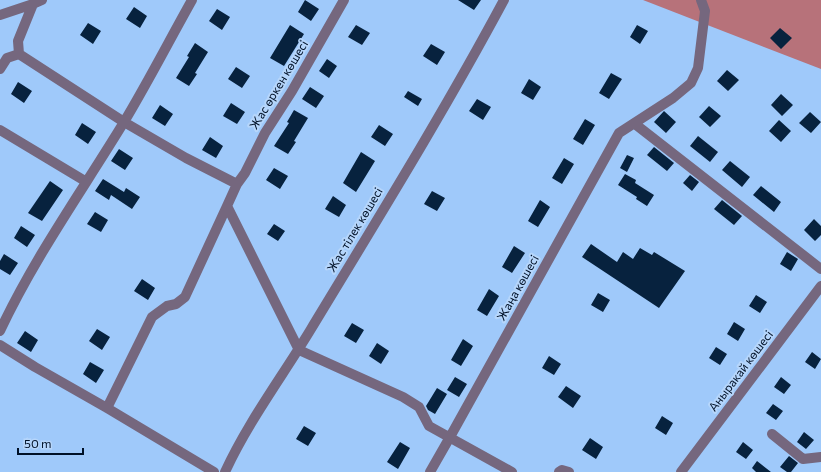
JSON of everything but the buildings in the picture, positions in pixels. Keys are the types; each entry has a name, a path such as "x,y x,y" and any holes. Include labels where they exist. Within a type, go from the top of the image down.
{"street":[{"path":"0,332 8,314 39,258 85,181 124,122 192,0"},
{"name":"Жас өркен көшесі","path":"107,408 152,316 167,306 176,304 185,297 237,184 245,173 265,134 292,91 344,0"},
{"name":"Жас тілек көшесі","path":"225,472 249,429 299,350 441,113 504,0"},
{"name":"Жаңа көшесі","path":"430,472 603,159 619,133 673,98 691,83 698,68 705,11 701,0"},
{"path":"19,54 18,41 38,2"},
{"path":"0,16 38,2"},
{"path":"19,54 124,122 186,158 237,184"},
{"path":"0,69 6,58 19,54"},
{"path":"634,124 821,269"},
{"path":"0,130 85,181"},
{"path":"227,206 299,350 403,397 419,407 429,426 512,472"},
{"name":"Аныракай көшесі","path":"681,472 821,286"},
{"path":"0,345 214,472"},
{"path":"772,434 803,459 821,457"},
{"path":"559,472 562,470 569,472"}],"shaded area":[{"path":"643,0 821,0 821,69"}]}
